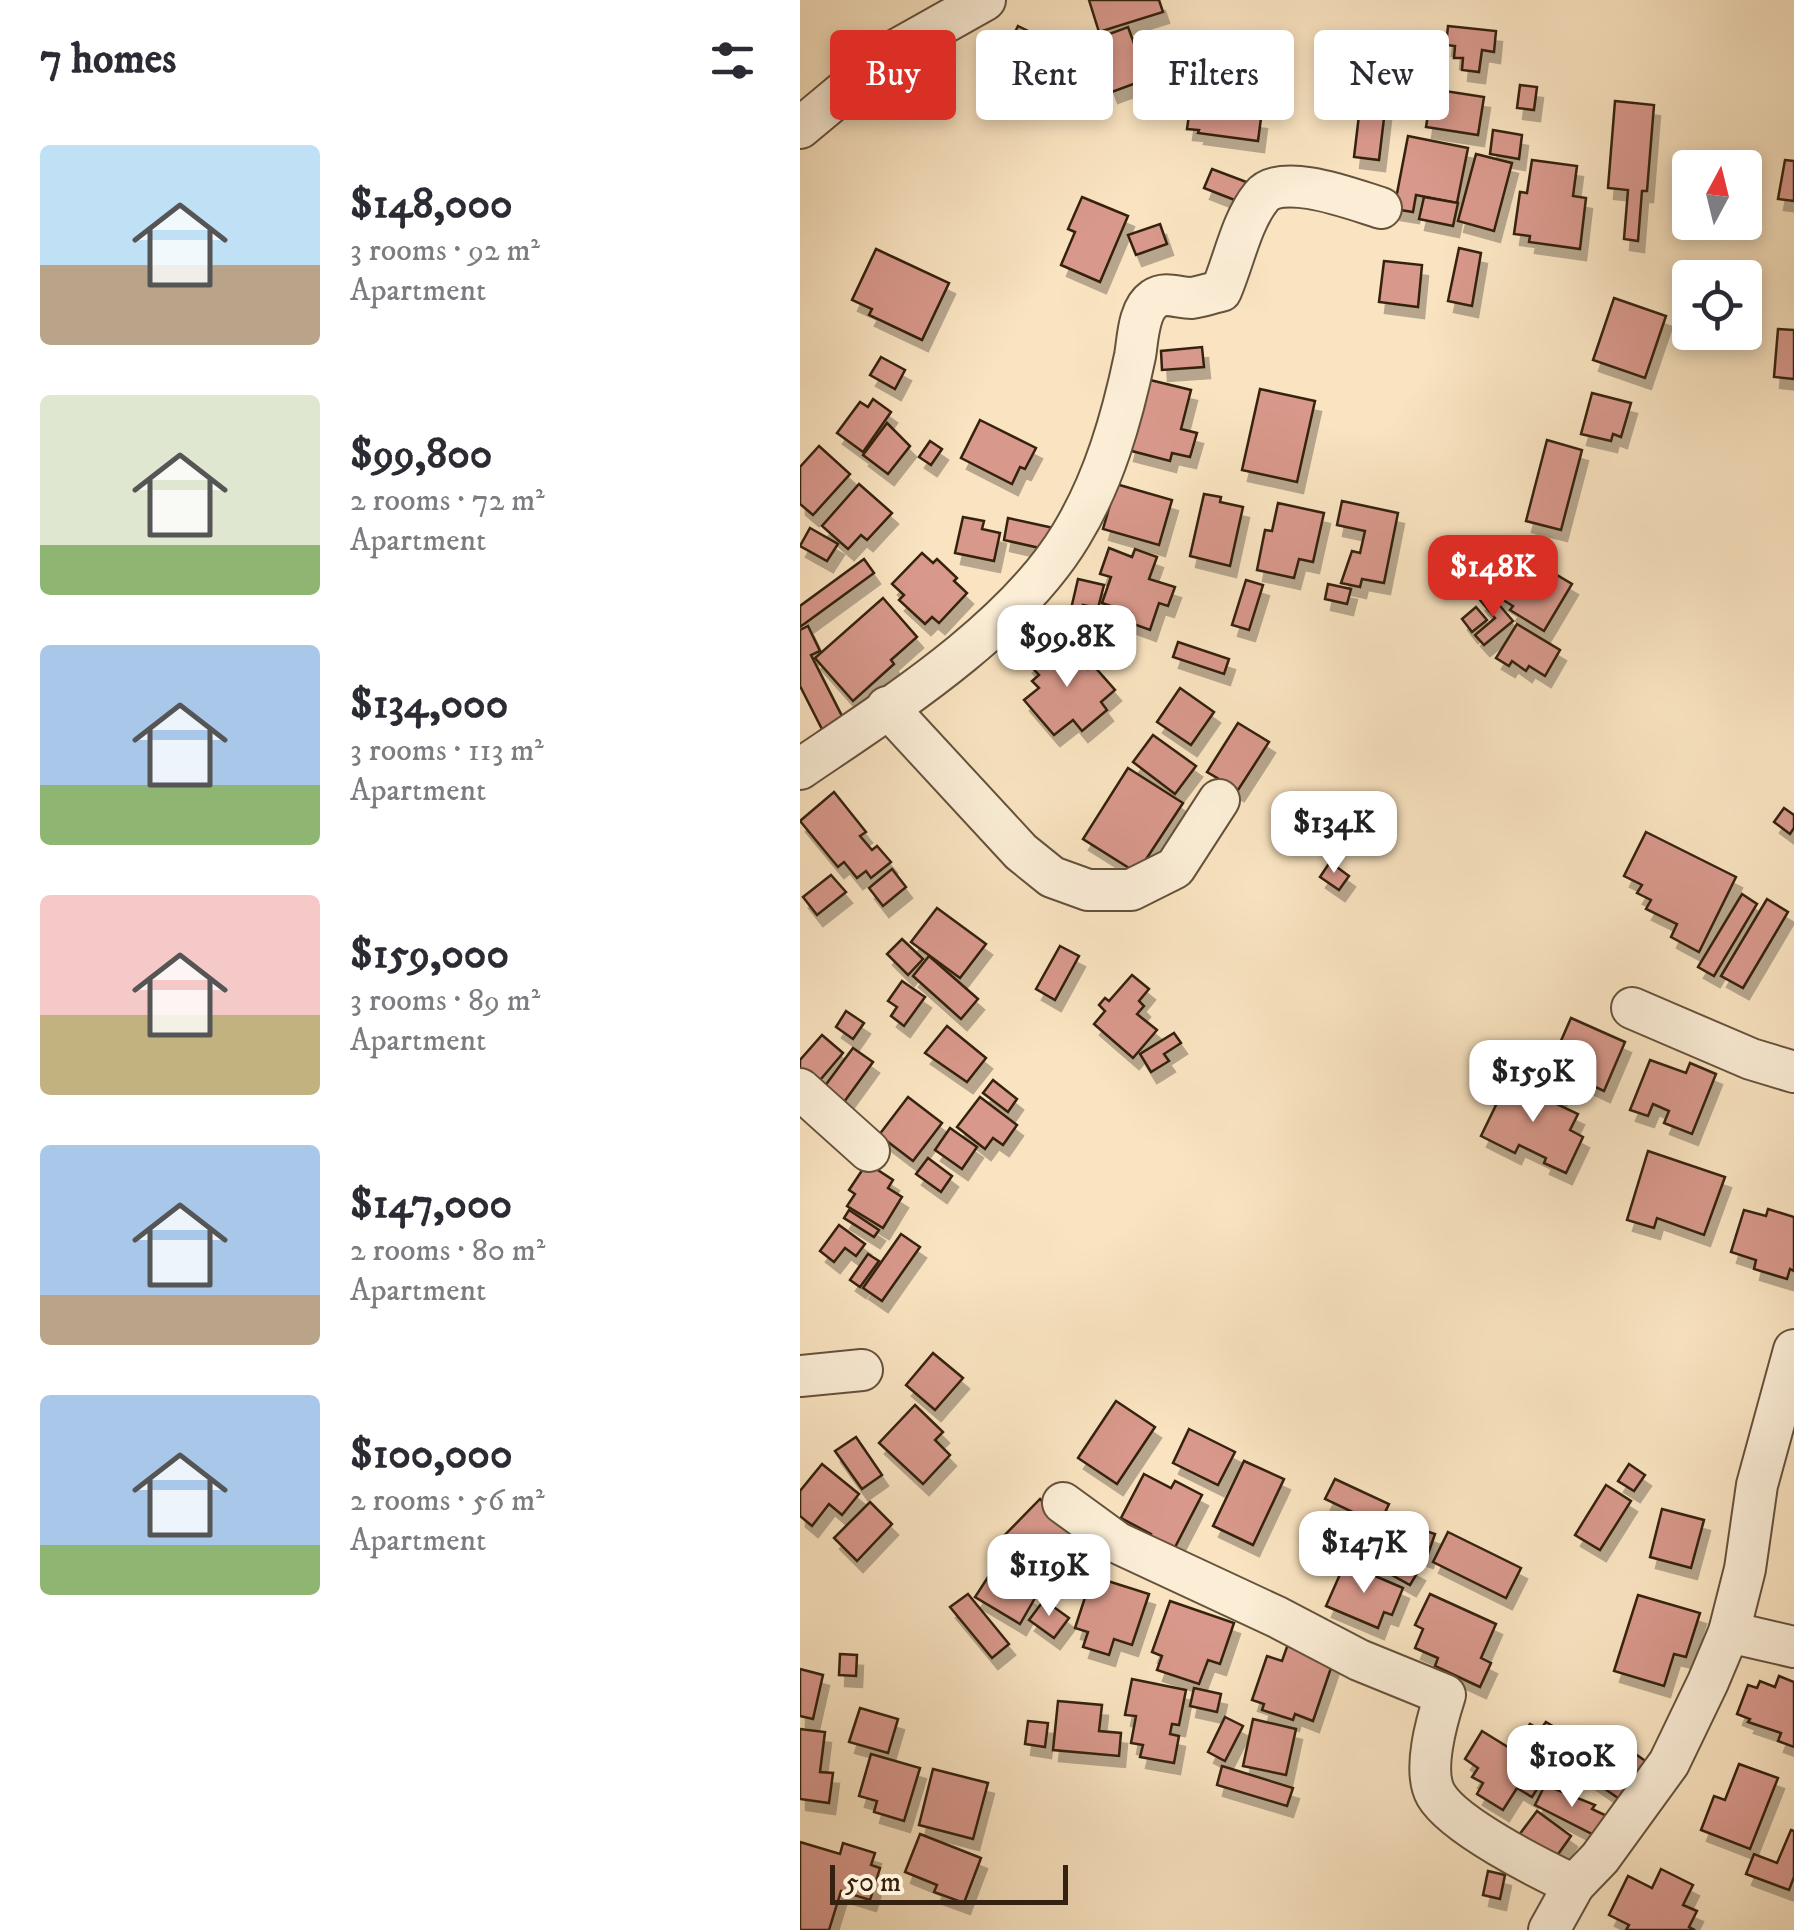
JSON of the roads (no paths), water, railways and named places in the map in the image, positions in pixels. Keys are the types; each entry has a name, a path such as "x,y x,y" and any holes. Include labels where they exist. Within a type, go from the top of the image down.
{"street":[{"path":"800,128 889,54 986,0"},
{"path":"800,768 974,643 1027,594 1069,539 1096,492 1128,388 1144,311 1152,300 1164,295 1192,298 1221,291 1250,216 1264,192 1280,186 1306,188 1381,208"},
{"path":"887,707 1021,852 1052,877 1088,890 1131,890 1175,868 1219,800"},
{"path":"1632,1008 1751,1059 1794,1072"},
{"path":"800,1089 869,1150"},
{"path":"1550,1930 1574,1885 1600,1858 1669,1764 1728,1632 1745,1569 1757,1485 1794,1350"},
{"path":"800,1376 862,1370"},
{"path":"1063,1503 1118,1544 1359,1660 1446,1695 1435,1726 1431,1776 1435,1794 1469,1825 1574,1885"},
{"path":"1728,1632 1794,1647"}]}
